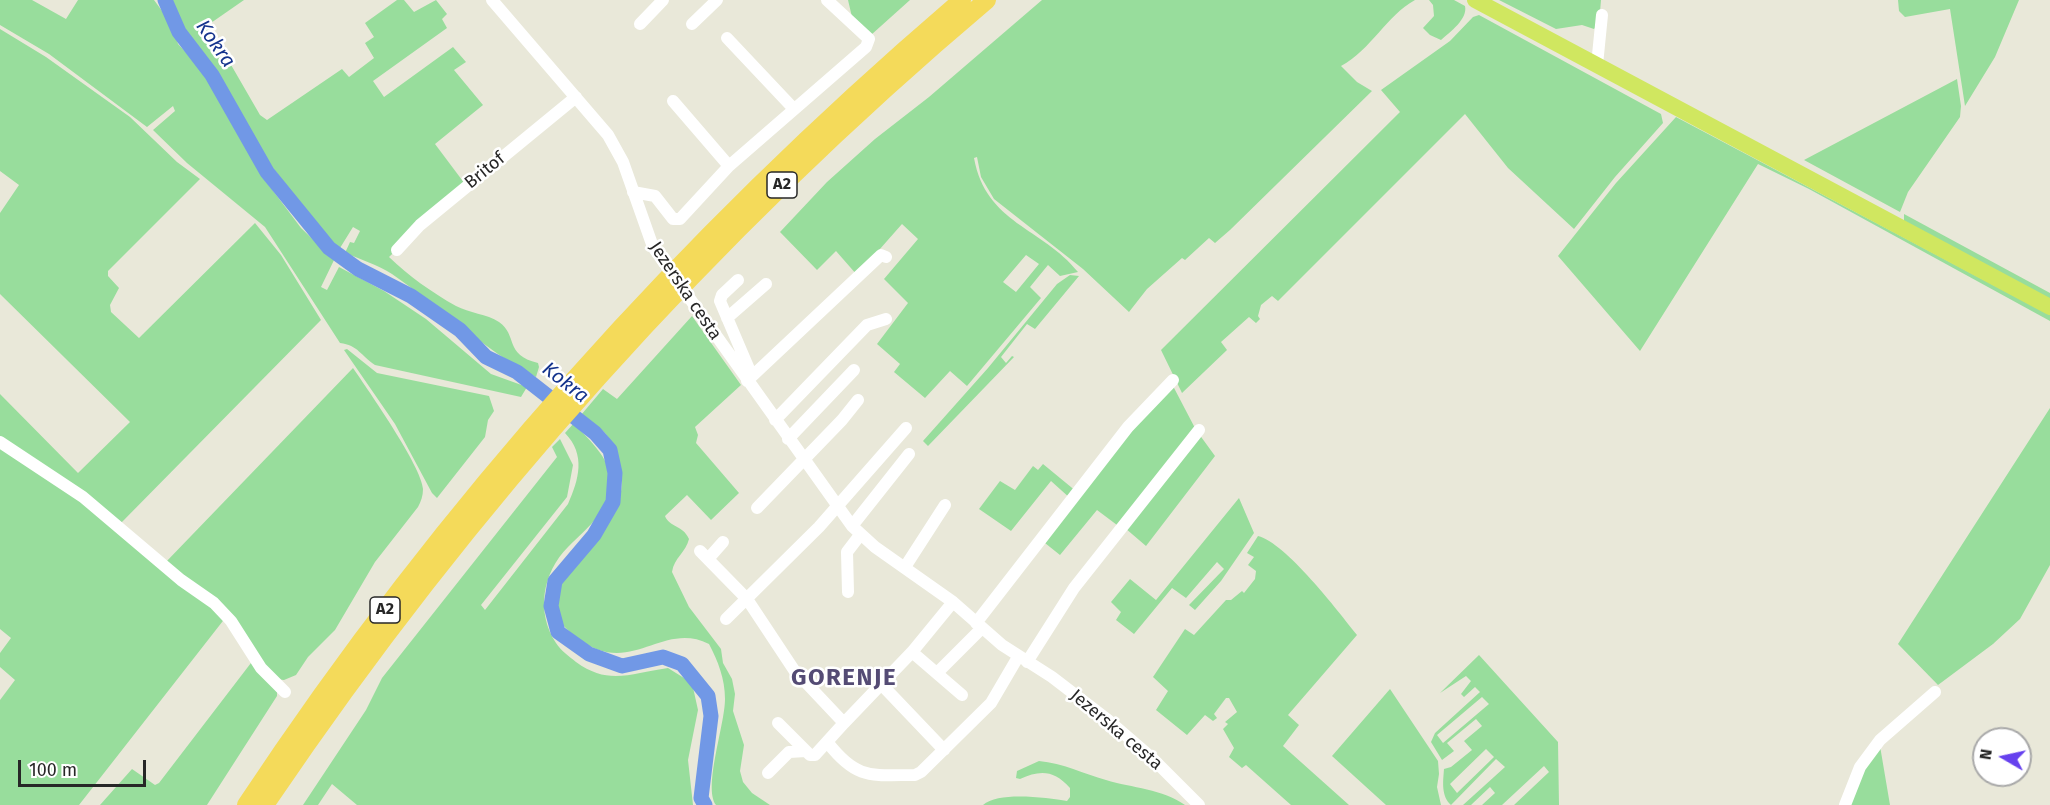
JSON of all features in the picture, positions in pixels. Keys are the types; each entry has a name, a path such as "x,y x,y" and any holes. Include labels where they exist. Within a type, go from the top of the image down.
{"highway":[{"name":"A2","path":"246,805 401,587 768,176 834,113 963,0"},
{"name":"A2","path":"586,380 737,229 874,98 987,0"},
{"name":"A2","path":"265,805 417,592 542,429"}],"main road":[{"path":"1475,0 2050,308"}],"street":[{"path":"492,0 576,97"},
{"path":"640,24 663,0"},
{"path":"692,24 717,0"},
{"path":"633,192 655,196 673,219 680,219 729,166 793,108 866,47 869,39 826,0"},
{"path":"1597,65 1602,15"},
{"path":"727,38 793,108"},
{"name":"Jezerska cesta","path":"576,97 608,135 623,162 653,247 699,314 749,378 775,420 837,508 856,530 953,602 979,626 1022,659 1108,720 1152,758 1198,805"},
{"name":"Britof","path":"397,250 420,225 576,97"},
{"path":"673,101 729,166"},
{"path":"738,280 722,295 720,301 749,378 881,255 886,256"},
{"name":"Jezerska cesta","path":"727,318 766,284"},
{"path":"775,420 867,326 886,319"},
{"path":"788,439 854,370"},
{"path":"937,673 979,626 1128,427 1173,380"},
{"path":"758,508 858,400"},
{"path":"726,619 837,508 906,428"},
{"path":"828,743 847,766 860,773 915,775 921,772 991,703 1074,588 1199,430"},
{"path":"0,442 83,497 119,525 181,580 214,603 231,621 261,668 285,692"},
{"path":"848,592 846,552 856,530 909,454"},
{"path":"905,567 945,505"},
{"path":"723,542 704,555 747,599 794,670 844,723"},
{"path":"778,723 806,751 815,755 912,652 953,602"},
{"path":"912,652 962,695"},
{"path":"882,685 944,750"},
{"path":"1845,805 1860,767 1880,740 1935,692"},
{"path":"768,773 789,752 806,751"}],"green space":[{"path":"0,0 32,0 66,19 78,0 154,0 174,27 178,44 212,80 226,113 262,176 301,228 335,258 321,287 327,290 339,267 384,291 426,319 491,374 527,387 521,397 375,365 355,348 340,343 265,227 187,163 153,130 175,111 173,106 147,127 49,54 0,25"},
{"path":"171,0 244,0 208,25 260,115 267,120 342,69 349,77 374,58 365,43 374,37 365,23 397,0 404,0 414,12 436,0 447,14 442,19 447,28 373,81 384,97 453,47 466,62 454,70 483,105 435,144 465,184 389,257 412,277 447,301 499,322 505,327 520,355 538,363 536,377 498,354 392,274 345,253 350,242 354,243 360,231 353,227 340,248 329,242 260,151 203,53 184,29"},
{"path":"848,0 910,0 871,35 852,17"},
{"path":"1042,0 1415,0 1396,15 1362,51 1341,66 1357,82 1372,91 1230,230 1215,243 1209,238 1185,260 1182,258 1147,289 1129,312 1083,269 994,199 981,177 977,157 974,158 980,180 990,197 1017,223 1064,257 1078,272 1060,276 1048,265 1030,287 1041,298 967,386 950,371 925,398 894,372 900,364 877,344 908,303 884,279 918,239 902,224 857,275 836,251 817,270 780,232 827,182 875,139 929,97","holes":["1026,255 1039,264 1016,292 1003,282"]},
{"path":"1429,0 1454,0 1465,6 1464,16 1441,40 1430,35 1423,28 1434,16 1433,5"},
{"path":"1499,0 1601,0 1599,24 1594,29 1582,25 1556,29"},
{"path":"1898,0 2019,0 1995,57 1965,106 1950,9 1905,17 1899,11"},
{"path":"1479,15 1661,114 1663,123 1615,177 1574,229 1508,168 1465,114 1278,301 1272,296 1261,305 1258,316 1260,319 1256,323 1249,317 1221,342 1227,350 1182,393 1161,350 1400,112 1381,90 1450,41 1473,17"},
{"path":"0,29 46,57 130,117 177,162 200,179 108,271 108,276 119,288 110,305 111,312 139,338 255,223 281,255 321,320 120,524 0,440 0,394 78,473 130,422 0,294 0,213 19,185 0,171"},
{"path":"1957,79 1961,106 1960,117 1908,192 1900,212 1804,160"},
{"path":"1676,117 2050,315 2050,321 1809,189 1758,164 1640,351 1558,256 1616,183"},
{"path":"1904,214 2050,293 2050,301 1904,221"},
{"path":"1070,275 1079,276 1035,329 1027,324 1001,357 1006,363 1012,356 1014,357 928,446 923,441 988,368 1057,284"},
{"path":"692,316 741,385 695,427 698,435 696,443 739,493 711,520 687,495 665,516 689,539 672,572 689,607 721,649 723,663 732,679 735,694 733,711 744,745 740,771 743,782 752,793 770,805 716,805 713,796 713,770 725,699 720,670 709,644 692,639 676,639 629,652 613,653 595,649 576,637 558,617 556,597 563,579 605,526 617,506 622,484 618,459 606,434 581,415 603,389 617,399"},
{"path":"347,349 377,373 489,396 494,411 488,420 485,437 437,498 432,493 395,424 344,350"},
{"path":"353,368 414,464 423,489 422,496 418,507 375,562 335,630 308,657 296,675 284,680 274,679 240,630 164,564"},
{"path":"1173,386 1196,430 1121,528 1097,510 1060,555 1045,543 1108,457"},
{"path":"2050,408 2050,565 2020,619 1993,644 1938,685 1898,644"},
{"path":"574,423 596,447 605,461 610,475 610,487 604,507 598,516 559,557 552,569 545,594 546,619 558,646 576,662 599,674 620,676 668,668 692,683 698,710 688,760 693,805 357,805 332,784 318,805 303,805 366,710 382,678 557,457 552,447 560,439 573,465 567,497 481,605 485,610 568,504 577,476 578,459 572,441 565,433"},
{"path":"1199,434 1215,456 1146,546 1125,528"},
{"path":"0,444 74,494 226,617 79,805 0,805 0,700 15,680 0,667 0,653 11,638 0,629"},
{"path":"1043,464 1077,492 1071,499 1051,481 1011,531 979,509 1000,481 1015,490 1033,466 1038,470"},
{"path":"1239,498 1254,533 1221,581 1195,610 1189,605 1224,569 1217,562 1186,598 1172,588 1134,634 1116,620 1121,612 1111,602 1130,579 1156,600"},
{"path":"1258,536 1270,541 1297,564 1357,635 1288,715 1299,725 1283,746 1349,805 1291,805 1246,765 1242,768 1229,757 1234,748 1223,729 1228,724 1225,722 1237,712 1229,698 1226,698 1214,714 1217,718 1213,721 1205,715 1187,735 1156,710 1168,691 1153,677 1185,629 1194,635 1226,600 1231,600 1242,591 1244,593 1255,579 1256,571 1248,565 1254,557 1247,553"},
{"path":"1479,655 1558,742 1559,805 1514,805 1549,772 1544,766 1502,805 1482,805 1495,793 1490,787 1471,805 1463,805 1505,767 1496,759 1451,805 1444,793 1444,769 1451,767 1472,750 1464,741 1482,726 1476,719 1447,743 1454,751 1442,760 1431,742 1435,733 1480,692 1475,687 1464,697 1461,694 1471,681 1466,676 1440,693","holes":["1482,697 1489,704 1443,743 1437,735","1486,749 1494,757 1457,793 1450,784"]},
{"path":"254,659 277,692 277,696 207,805 100,805 132,769 155,785 159,783"},
{"path":"1390,689 1438,761 1437,787 1441,805 1386,805 1332,756"},
{"path":"1880,746 1890,805 1847,805 1859,779"},
{"path":"1039,761 1167,795 1185,805 983,805 1000,798 1011,797 1067,801 1070,797 1070,788 1052,775 1040,773 1016,778 1017,771"}],"waterway":[{"name":"Kokra","path":"165,0 179,32 212,75 267,172 329,248 358,269 411,296 460,330 486,357 517,372 595,433 610,450 615,473 613,502 594,535 555,581 551,606 558,632 589,654 622,666 663,657 682,664 708,696 711,716 701,798 705,805"}],"district":[{"name":"GORENJE","path":"844,678"}]}
